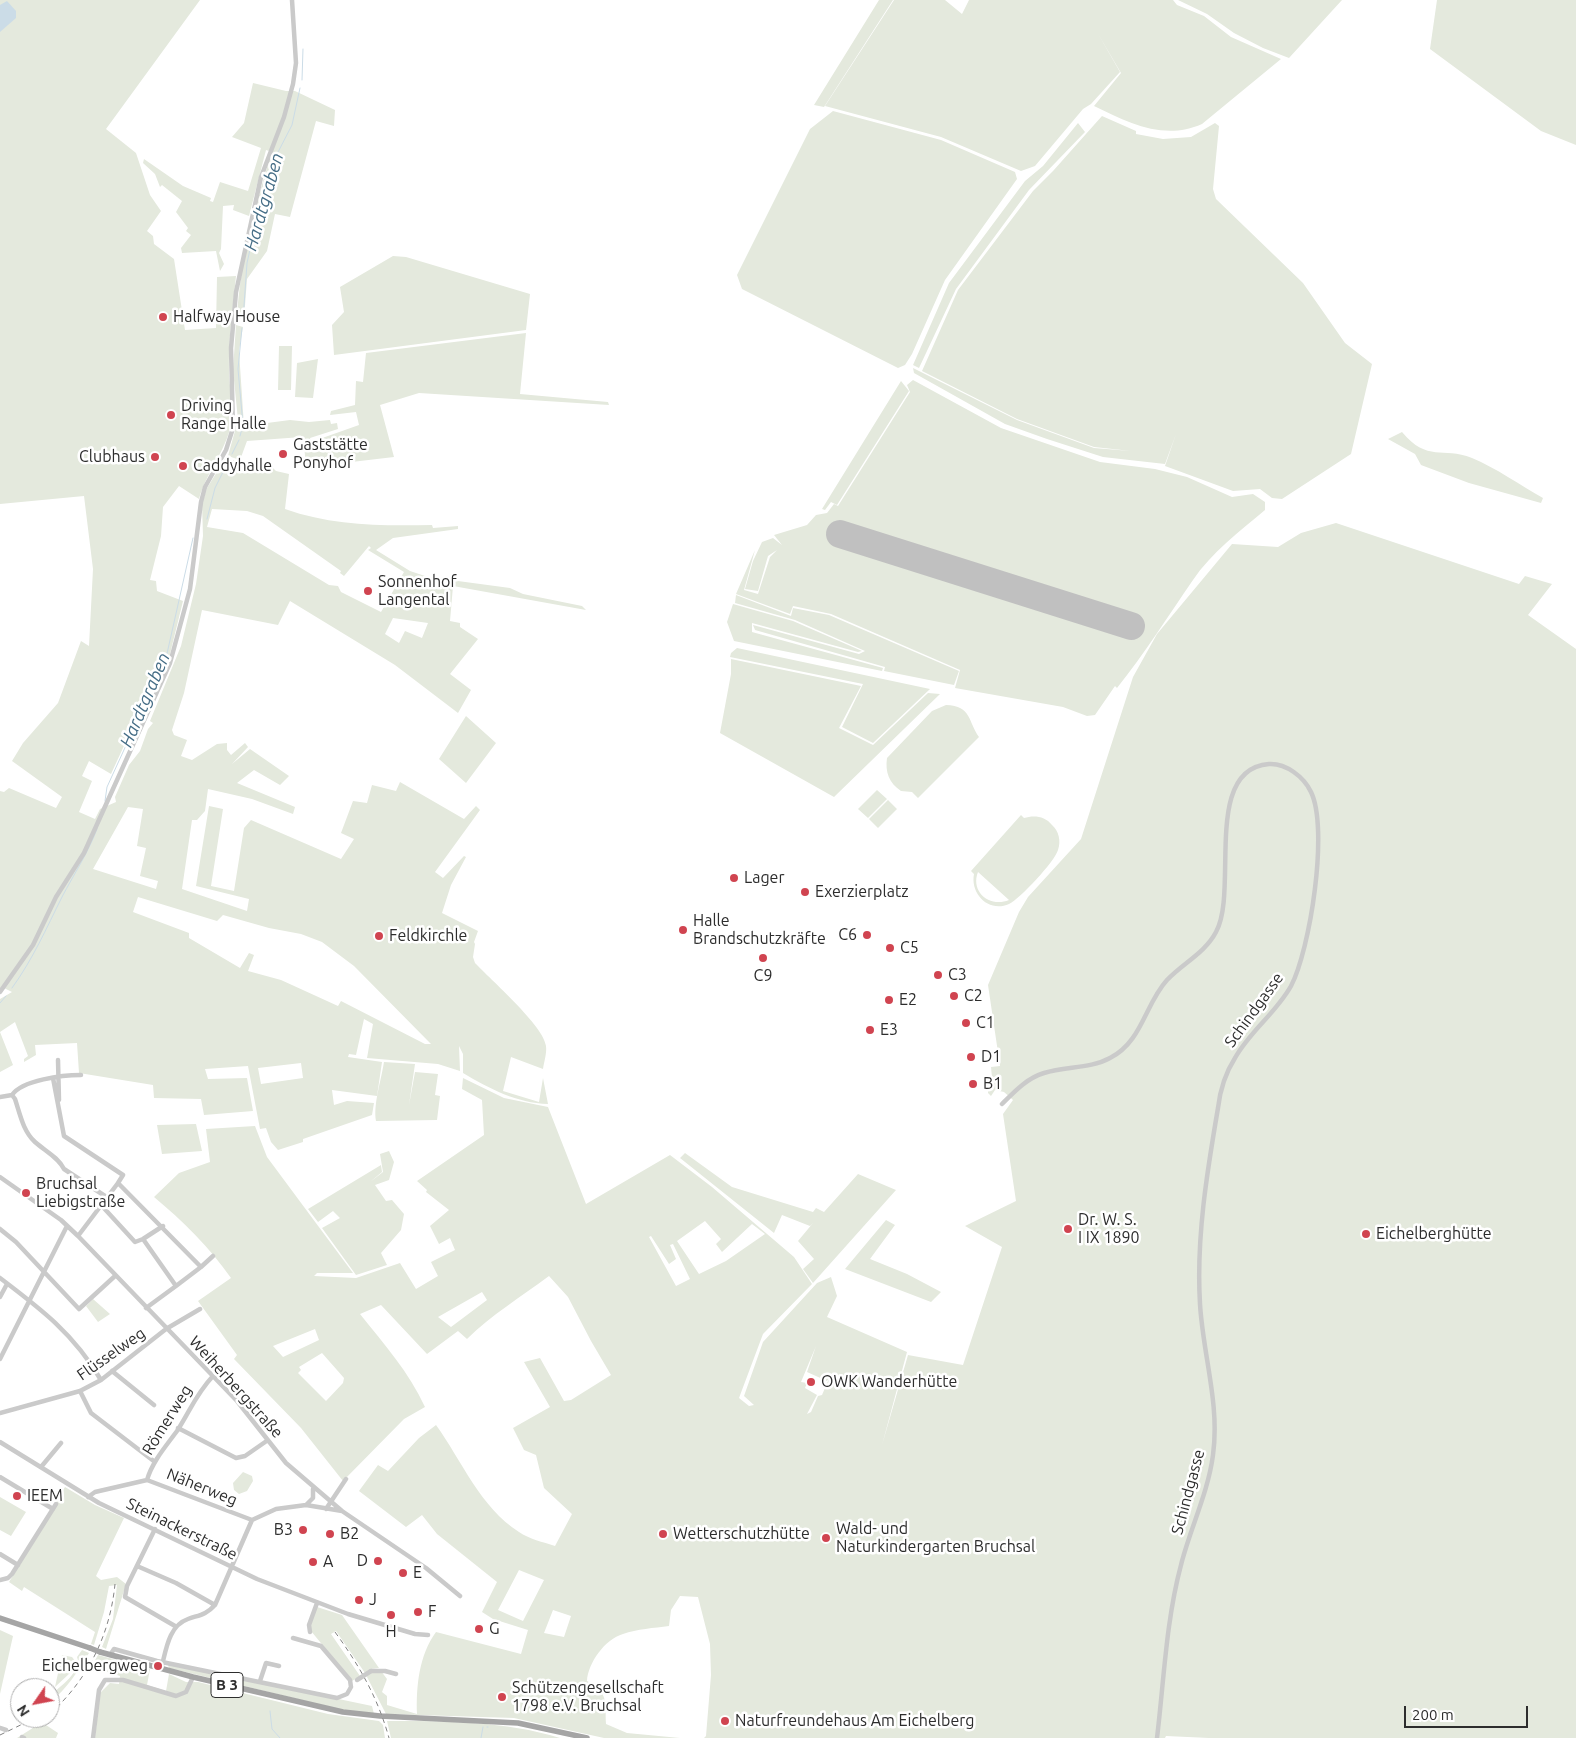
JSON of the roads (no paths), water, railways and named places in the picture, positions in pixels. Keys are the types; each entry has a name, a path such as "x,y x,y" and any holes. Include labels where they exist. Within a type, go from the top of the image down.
{"main road":[{"name":"B 3","path":"0,1618 120,1658 344,1712 518,1723 587,1738"}],"street":[{"path":"0,992 33,945 56,897 84,853 170,663 190,588 201,502 206,487 226,450 233,428 232,348 236,292 261,176 284,117 293,84 296,64 292,0"},
{"name":"Schindgasse","path":"1002,1104 1033,1077 1046,1072 1104,1062 1126,1047 1165,982 1205,948 1219,926 1225,903 1227,812 1238,781 1253,769 1269,764 1284,767 1297,774 1311,792 1316,814 1317,862 1312,912 1291,985 1274,1011 1235,1056 1218,1103 1200,1245 1202,1334 1214,1402 1213,1458 1181,1563 1172,1604 1157,1738"},
{"path":"58,1060 58,1109"},
{"path":"0,1097 12,1095 16,1089 59,1076 81,1075"},
{"path":"53,1078 64,1136 123,1175 108,1198 78,1236"},
{"path":"12,1095 25,1130 34,1141 61,1163 64,1169 108,1198"},
{"name":"Weiherbergstraße","path":"0,1177 78,1236 166,1330 213,1376 286,1463 330,1503 342,1511"},
{"path":"118,1183 201,1266"},
{"path":"102,1206 135,1242 144,1239 163,1226"},
{"path":"0,1358 67,1226"},
{"path":"0,1229 16,1242 80,1309 114,1276"},
{"path":"144,1239 176,1286"},
{"path":"146,1308 213,1256"},
{"path":"0,1278 31,1300 73,1340 101,1380"},
{"path":"0,1297 7,1284"},
{"name":"Flüsselweg","path":"0,1413 80,1391 101,1380 166,1330 200,1309"},
{"path":"112,1371 154,1405"},
{"name":"Römerweg","path":"147,1480 155,1462 178,1428 198,1392 213,1376"},
{"path":"80,1391 90,1413 155,1462"},
{"path":"178,1428 236,1458 245,1456 268,1440"},
{"name":"Steinackerstraße","path":"0,1442 88,1497 232,1568 317,1603 415,1634 428,1635"},
{"path":"41,1467 61,1443"},
{"path":"0,1477 53,1509"},
{"path":"326,1509 346,1479"},
{"name":"Näherweg","path":"88,1497 95,1492 147,1480 252,1520 276,1509 306,1505 342,1511 426,1568 460,1596"},
{"path":"306,1505 313,1498 314,1489"},
{"path":"0,1580 8,1578 18,1565 56,1504"},
{"path":"161,1669 175,1626 182,1621 208,1613 215,1605 252,1520"},
{"path":"155,1529 137,1566 125,1597 175,1626"},
{"path":"0,1554 18,1565"},
{"path":"137,1566 176,1583 215,1605"},
{"path":"310,1632 308,1625 317,1603"},
{"path":"293,1638 321,1646 351,1684"},
{"path":"110,1655 114,1649 337,1698 347,1694 351,1684 371,1671 385,1671 396,1674"},
{"path":"260,1681 265,1664 280,1666"},
{"path":"93,1738 99,1690 105,1680 123,1680 176,1696 186,1692 193,1677"},
{"path":"0,1728 6,1730"}],"water":[{"path":"7,1 16,11 16,18 0,32 0,5"}],"waterway":[{"name":"Hardtgraben","path":"302,80 303,49"},
{"name":"Hardtgraben","path":"243,320 247,263 259,209 276,156 292,125 300,88"},
{"name":"Hardtgraben","path":"240,436 243,425 238,369 242,328"},
{"name":"Hardtgraben","path":"232,454 239,440"},
{"name":"Hardtgraben","path":"207,519 215,488 229,460"},
{"name":"Hardtgraben","path":"105,801 107,787 166,658 193,538"},
{"name":"Hardtgraben","path":"12,988 39,944 97,829"},
{"path":"0,1003 6,996"},
{"path":"270,1711 272,1729 280,1738"},
{"path":"481,1738 483,1727"}],"railway":[{"path":"60,1703 86,1671 95,1655 108,1621 115,1584"},
{"path":"335,1632 367,1682 385,1723 389,1738"},
{"path":"0,1735 14,1728"}],"place":[{"name":"Halfway House","path":"163,317"},
{"name":"Driving Range Halle","path":"171,415"},
{"name":"Gaststätte Ponyhof","path":"283,454"},
{"name":"Clubhaus","path":"155,457"},
{"name":"Caddyhalle","path":"183,466"},
{"name":"Sonnenhof Langental","path":"368,591"},
{"name":"Lager","path":"734,878"},
{"name":"Exerzierplatz","path":"805,892"},
{"name":"Halle Brandschutzkräfte","path":"683,930"},
{"name":"C6","path":"867,935"},
{"name":"Feldkirchle","path":"379,936"},
{"name":"C5","path":"890,948"},
{"name":"C9","path":"763,958"},
{"name":"C3","path":"938,975"},
{"name":"C2","path":"954,996"},
{"name":"E2","path":"889,1000"},
{"name":"C1","path":"966,1023"},
{"name":"E3","path":"870,1030"},
{"name":"D1","path":"971,1057"},
{"name":"B1","path":"973,1084"},
{"name":"Bruchsal Liebigstraße","path":"26,1193"},
{"name":"Dr. W. S. I IX 1890","path":"1068,1229"},
{"name":"Eichelberghütte","path":"1366,1234"},
{"name":"OWK Wanderhütte","path":"811,1382"},
{"name":"IEEM","path":"17,1496"},
{"name":"B3","path":"303,1530"},
{"name":"B2","path":"330,1534"},
{"name":"Wetterschutzhütte","path":"663,1534"},
{"name":"Wald- und Naturkindergarten Bruchsal","path":"826,1538"},
{"name":"D","path":"378,1561"},
{"name":"A","path":"313,1562"},
{"name":"E","path":"403,1573"},
{"name":"J","path":"359,1600"},
{"name":"F","path":"418,1612"},
{"name":"H","path":"391,1615"},
{"name":"G","path":"479,1629"},
{"name":"Eichelbergweg","path":"158,1666"},
{"name":"Schützengesellschaft 1798 e.V. Bruchsal","path":"502,1697"},
{"name":"Naturfreundehaus Am Eichelberg","path":"725,1721"}]}
